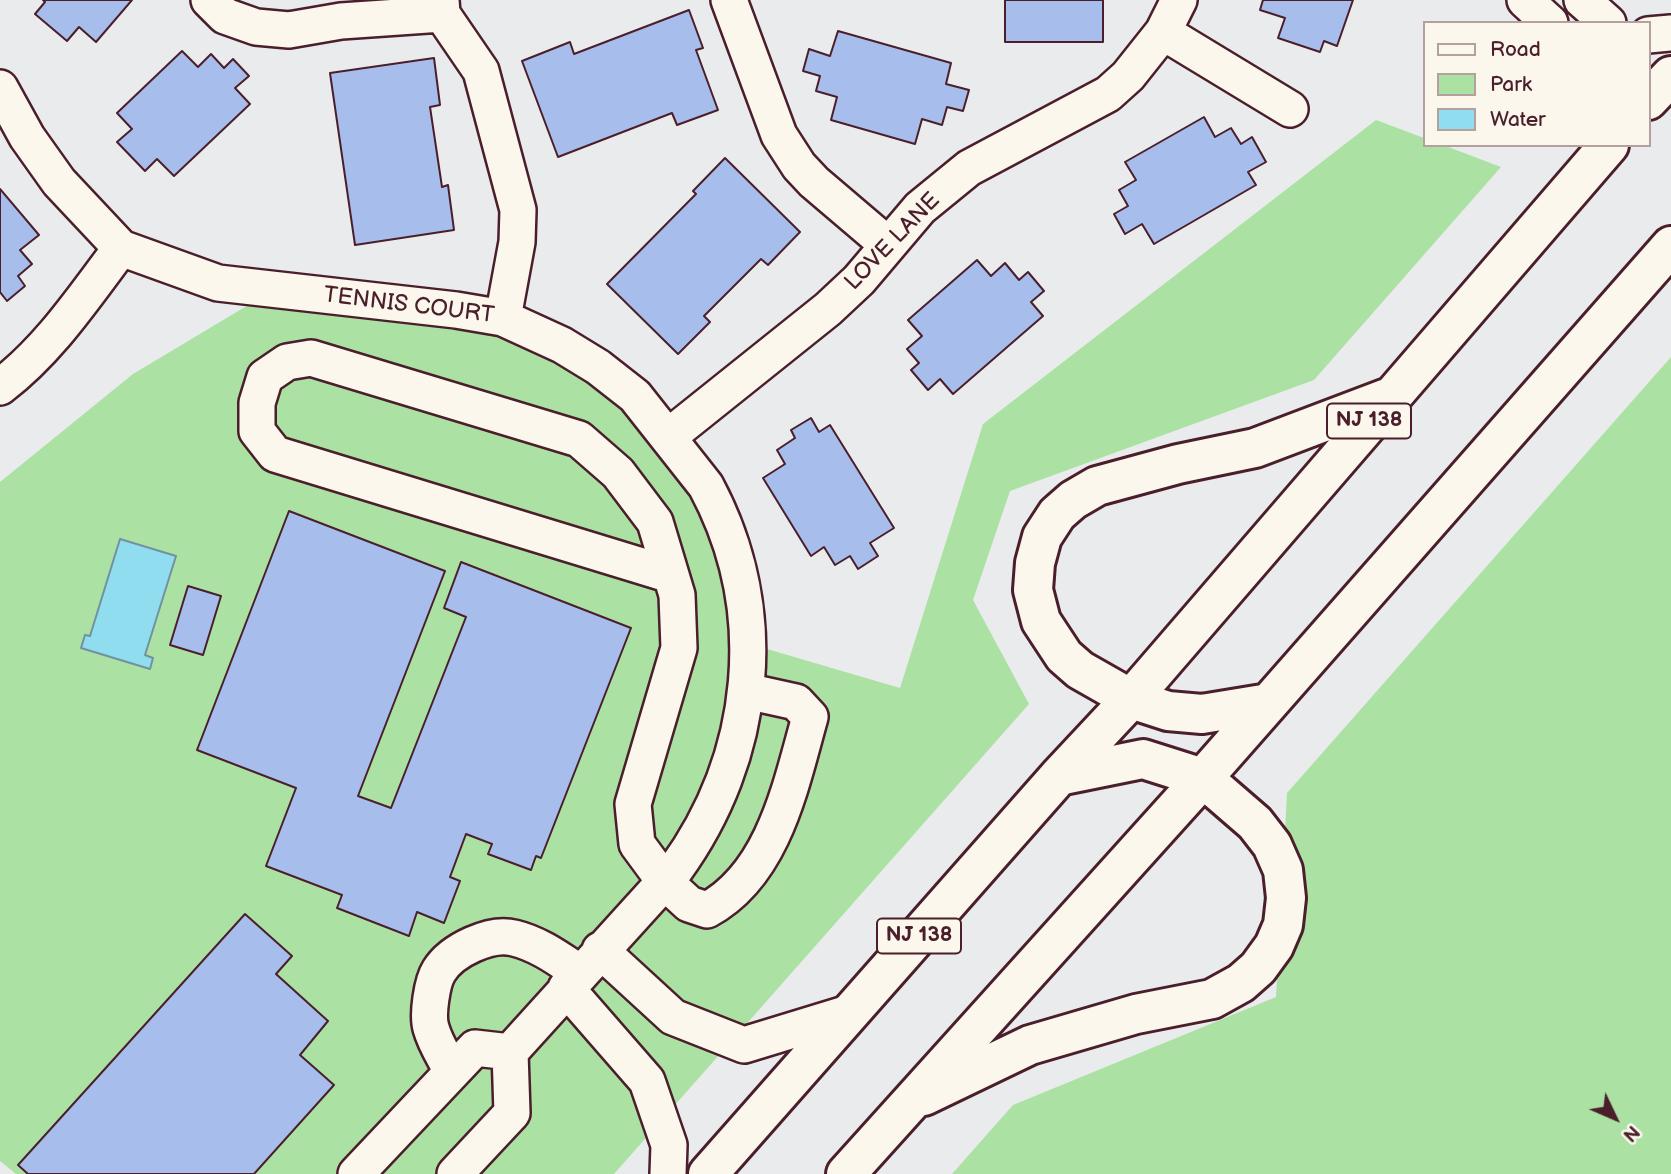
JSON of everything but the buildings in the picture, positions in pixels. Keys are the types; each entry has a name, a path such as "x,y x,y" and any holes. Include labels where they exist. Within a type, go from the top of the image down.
{"highway":[{"path":"1650,98 1671,76"},
{"name":"NJ 138","path":"708,1174 1130,699 1603,149"},
{"path":"846,1174 1203,778 1671,246"},
{"path":"1269,703 1202,714 1168,711 1130,699 1080,670 1064,656 1041,621 1033,590 1035,563 1042,537 1057,514 1073,500 1097,486 1178,464 1255,448 1389,397"},
{"path":"907,1105 1030,1045 1136,1014 1212,999 1241,983 1258,968 1274,946 1283,925 1286,898 1283,870 1272,845 1255,823 1203,778 1143,759 1059,776"}],"street":[{"path":"209,0 225,16 256,27 289,30 441,7 481,71 518,210 517,242 503,318"},
{"path":"729,0 779,135 799,166 888,245"},
{"name":"LOVE LANE","path":"668,438 828,309 859,280 920,208 969,168 1108,94 1128,76 1163,32 1179,0"},
{"path":"1525,0 1548,21"},
{"path":"1163,32 1290,109"},
{"path":"1650,35 1671,33"},
{"name":"TENNIS COURT","path":"0,88 27,137 59,182 121,248 218,283 456,310 503,318 562,345 598,367 635,396 706,486 732,545 740,576 749,649 746,691 736,744 723,787 695,843 665,882 510,1052"},
{"path":"0,387 55,334 121,248"},
{"path":"671,575 275,453 257,431 257,403 265,377 287,362 311,358 579,439 618,473 655,522 671,575 677,595 679,648 633,804 636,844 665,882 689,904 707,910 724,901 760,859 783,812 810,716 796,702 746,691"},
{"path":"452,1072 430,1027 431,996 439,970 463,950 490,936 512,937 539,946 673,1017 744,1045 852,1012"},
{"path":"582,970 647,1082 669,1145 668,1174"},
{"path":"356,1174 475,1048 510,1052 512,1113 455,1174"}],"green space":[{"path":"1376,120 1422,137 1422,147 1448,147 1501,167 1314,380 1010,491 973,600 1029,704 614,1174 16,1174 0,1161 0,482 133,374 265,295 568,349 677,430 750,644 900,688 983,424"},
{"path":"1671,357 1671,1174 952,1174 1013,1105 1276,997 1287,793"}],"water":[{"path":"120,539 176,556 145,655 153,658 150,669 81,648 85,635 90,636"}]}
